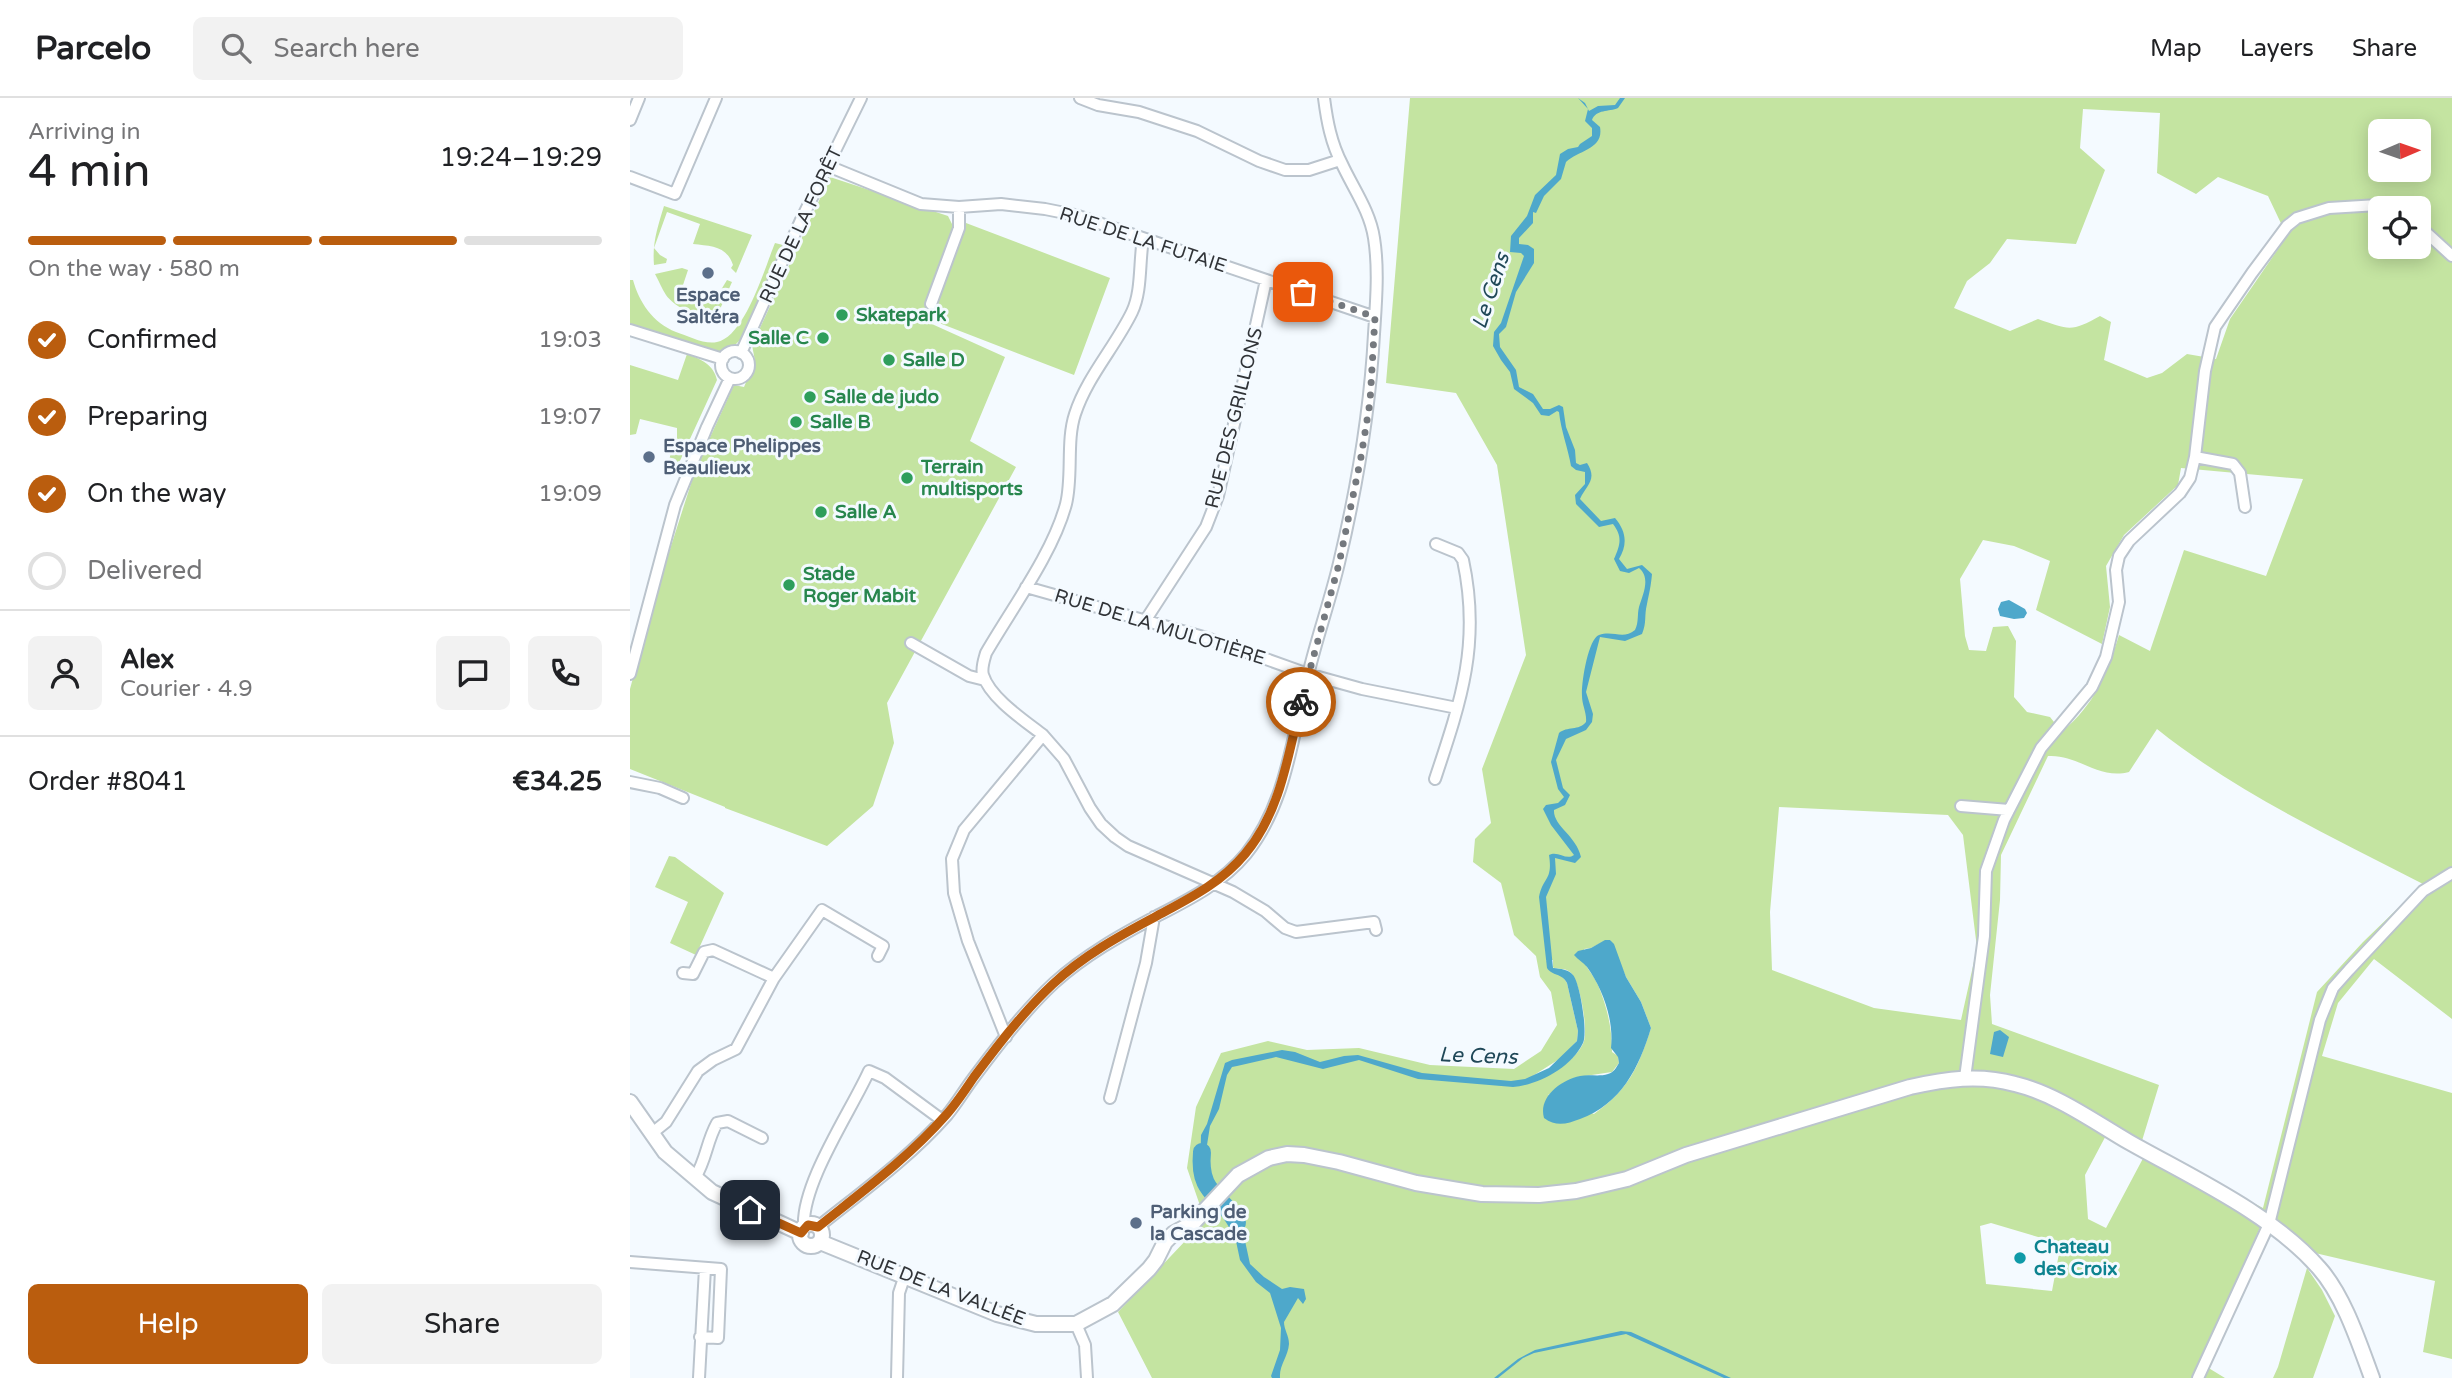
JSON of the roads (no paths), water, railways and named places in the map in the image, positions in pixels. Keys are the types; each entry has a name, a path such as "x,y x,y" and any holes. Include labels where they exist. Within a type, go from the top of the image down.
{"street":[{"path":"630,120 639,98"},
{"path":"630,177 675,194 716,98"},
{"name":"RUE DE LA FORÊT","path":"741,353 801,220 862,98"},
{"path":"1080,98 1098,105 1139,112 1197,131 1285,170 1309,170 1340,160"},
{"path":"942,1119 885,1078 869,1071 838,1128 804,1207 811,1232 883,1177 942,1119 1006,1037 1052,984 1086,957 1154,917 1197,896 1225,876 1264,828 1278,798 1308,674 1339,564 1370,402 1375,317 1374,238 1368,213 1340,160 1328,126 1324,98"},
{"name":"RUE DE LA FUTAIE","path":"828,166 921,204 959,207 1000,204 1075,215 1375,317"},
{"path":"1965,1078 1984,936 1986,870 2009,810 2041,748 2092,687 2106,657 2119,602 2116,570 2119,556 2129,541 2180,493 2190,478 2205,371 2216,327 2252,273 2287,226 2297,218 2329,208 2368,206"},
{"path":"931,304 959,228 959,207"},
{"path":"2431,237 2452,256"},
{"path":"1143,239 1138,295 1132,311 1073,417 1067,501 1060,522 1026,587 986,653 982,673 994,694 1043,735 1064,759 1101,824 1128,846 1215,883 1265,911 1285,928 1296,932 1322,931 1374,922 1376,930"},
{"name":"RUE DES GRILLONS","path":"1144,621 1206,527 1217,496 1266,280"},
{"path":"630,330 723,359"},
{"path":"729,353 741,353 747,359 747,372 741,377 730,378 721,368 723,359 729,353"},
{"path":"630,674 675,505 730,378"},
{"path":"2195,457 2233,464 2240,473 2245,507"},
{"path":"1435,779 1466,676 1470,640 1470,608 1463,559 1458,553 1436,544"},
{"name":"RUE DE LA MULOTIÈRE","path":"1026,587 1207,638 1308,674 1362,689 1457,708"},
{"path":"911,643 968,676 985,680"},
{"path":"1006,1037 968,941 954,893 952,859 964,830 1043,735"},
{"path":"630,782 660,788 683,798"},
{"path":"1961,806 2009,810"},
{"path":"2198,1378 2269,1224 2320,1020 2333,988 2416,898 2452,873"},
{"path":"651,1134 666,1122 698,1071 736,1049 774,978 822,910 883,946 878,956"},
{"path":"1110,1098 1146,963 1154,917"},
{"path":"683,973 693,974 704,952 713,950 774,978"},
{"name":"RUE DE LA VALLÉE","path":"630,1102 665,1152 712,1192 811,1232 997,1314 1048,1325 1076,1324 1113,1304 1156,1260 1173,1234 1193,1223 1238,1175 1258,1162 1287,1154 1339,1162 1416,1183 1482,1194 1539,1195 1576,1191 1627,1179 1686,1155 1910,1087 1940,1080 1983,1078 2018,1084 2048,1097 2269,1224 2293,1241 2321,1270 2356,1336 2372,1378"},
{"path":"695,1178 704,1163 710,1136 717,1123 728,1121 762,1138"},
{"path":"630,1262 721,1269 718,1338 700,1337"},
{"path":"699,1378 705,1268"},
{"path":"897,1378 899,1293 905,1275"},
{"path":"1076,1324 1085,1345 1087,1378"}],"water":[{"name":"Le Cens","path":"1620,98 1625,98 1618,108 1594,116 1592,120 1600,127 1598,140 1566,162 1561,179 1544,196 1536,213 1533,212 1533,223 1519,238 1519,244 1534,249 1534,263 1516,292 1506,327 1499,334 1500,347 1516,370 1519,387 1533,394 1543,409 1559,405 1563,407 1576,463 1587,463 1591,474 1590,482 1580,499 1601,521 1615,518 1619,523 1625,543 1619,559 1627,569 1642,565 1652,574 1642,634 1625,641 1600,637 1586,692 1593,714 1592,722 1586,730 1566,739 1556,760 1563,788 1570,795 1565,805 1554,810 1555,816 1575,843 1581,857 1575,863 1555,858 1556,874 1546,897 1553,968 1569,972 1576,980 1584,1019 1583,1043 1571,1060 1553,1074 1533,1083 1513,1087 1418,1079 1359,1060 1323,1069 1276,1057 1232,1067 1227,1075 1219,1109 1210,1126 1207,1145 1209,1172 1202,1175 1201,1135 1207,1124 1225,1063 1232,1060 1282,1050 1320,1062 1358,1055 1422,1073 1511,1081 1525,1079 1549,1068 1577,1041 1578,1031 1567,983 1547,968 1539,897 1549,874 1549,855 1574,855 1551,825 1543,809 1546,805 1558,803 1564,797 1558,789 1551,762 1559,733 1580,727 1586,722 1582,690 1586,662 1595,638 1599,635 1622,635 1635,630 1645,576 1639,568 1629,573 1620,571 1614,559 1619,537 1613,524 1599,527 1576,504 1575,495 1585,484 1585,472 1571,466 1559,412 1549,416 1541,415 1533,403 1514,389 1510,372 1493,346 1494,332 1501,323 1524,256 1510,252 1511,236 1527,216 1535,195 1556,175 1560,154 1578,147 1592,136 1592,128 1585,121 1588,109 1589,111 1598,106 1615,105"},
{"path":"2009,600 2025,609 2027,613 2024,618 2000,616 1998,609 2001,602"},
{"path":"1605,940 1614,944 1626,977 1641,1002 1651,1028 1634,1070 1607,1104 1580,1119 1553,1123 1544,1118 1543,1110 1544,1103 1553,1091 1573,1078 1610,1073 1619,1063 1611,1048 1609,1016 1598,985 1587,967 1574,955"},
{"path":"2000,1030 2009,1037 2003,1057 1990,1054 1994,1032"},
{"path":"1225,1203 1239,1213 1250,1264 1282,1289 1304,1289 1306,1299 1303,1304 1298,1298 1284,1322 1289,1344 1280,1378 1271,1376 1280,1350 1281,1328 1270,1293 1256,1282 1240,1260 1233,1227 1222,1206"},
{"path":"1621,1331 1631,1332 1731,1378 1724,1378 1626,1334 1534,1353 1523,1358 1498,1378 1494,1378 1518,1359 1535,1350"}],"waterway":[{"name":"Le Cens","path":"1202,1152 1207,1185 1237,1223"}],"place":[{"name":"Espace Saltéra","path":"708,273"},
{"name":"Skatepark","path":"842,315"},
{"name":"Salle C","path":"823,338"},
{"name":"Salle D","path":"889,360"},
{"name":"Salle de judo","path":"810,397"},
{"name":"Salle B","path":"796,422"},
{"name":"Espace Phelippes Beaulieux","path":"649,457"},
{"name":"Terrain multisports","path":"907,478"},
{"name":"Salle A","path":"821,512"},
{"name":"Stade Roger Mabit","path":"789,585"},
{"name":"Parking de la Cascade","path":"1136,1223"},
{"name":"Chateau des Croix","path":"2020,1258"}]}
